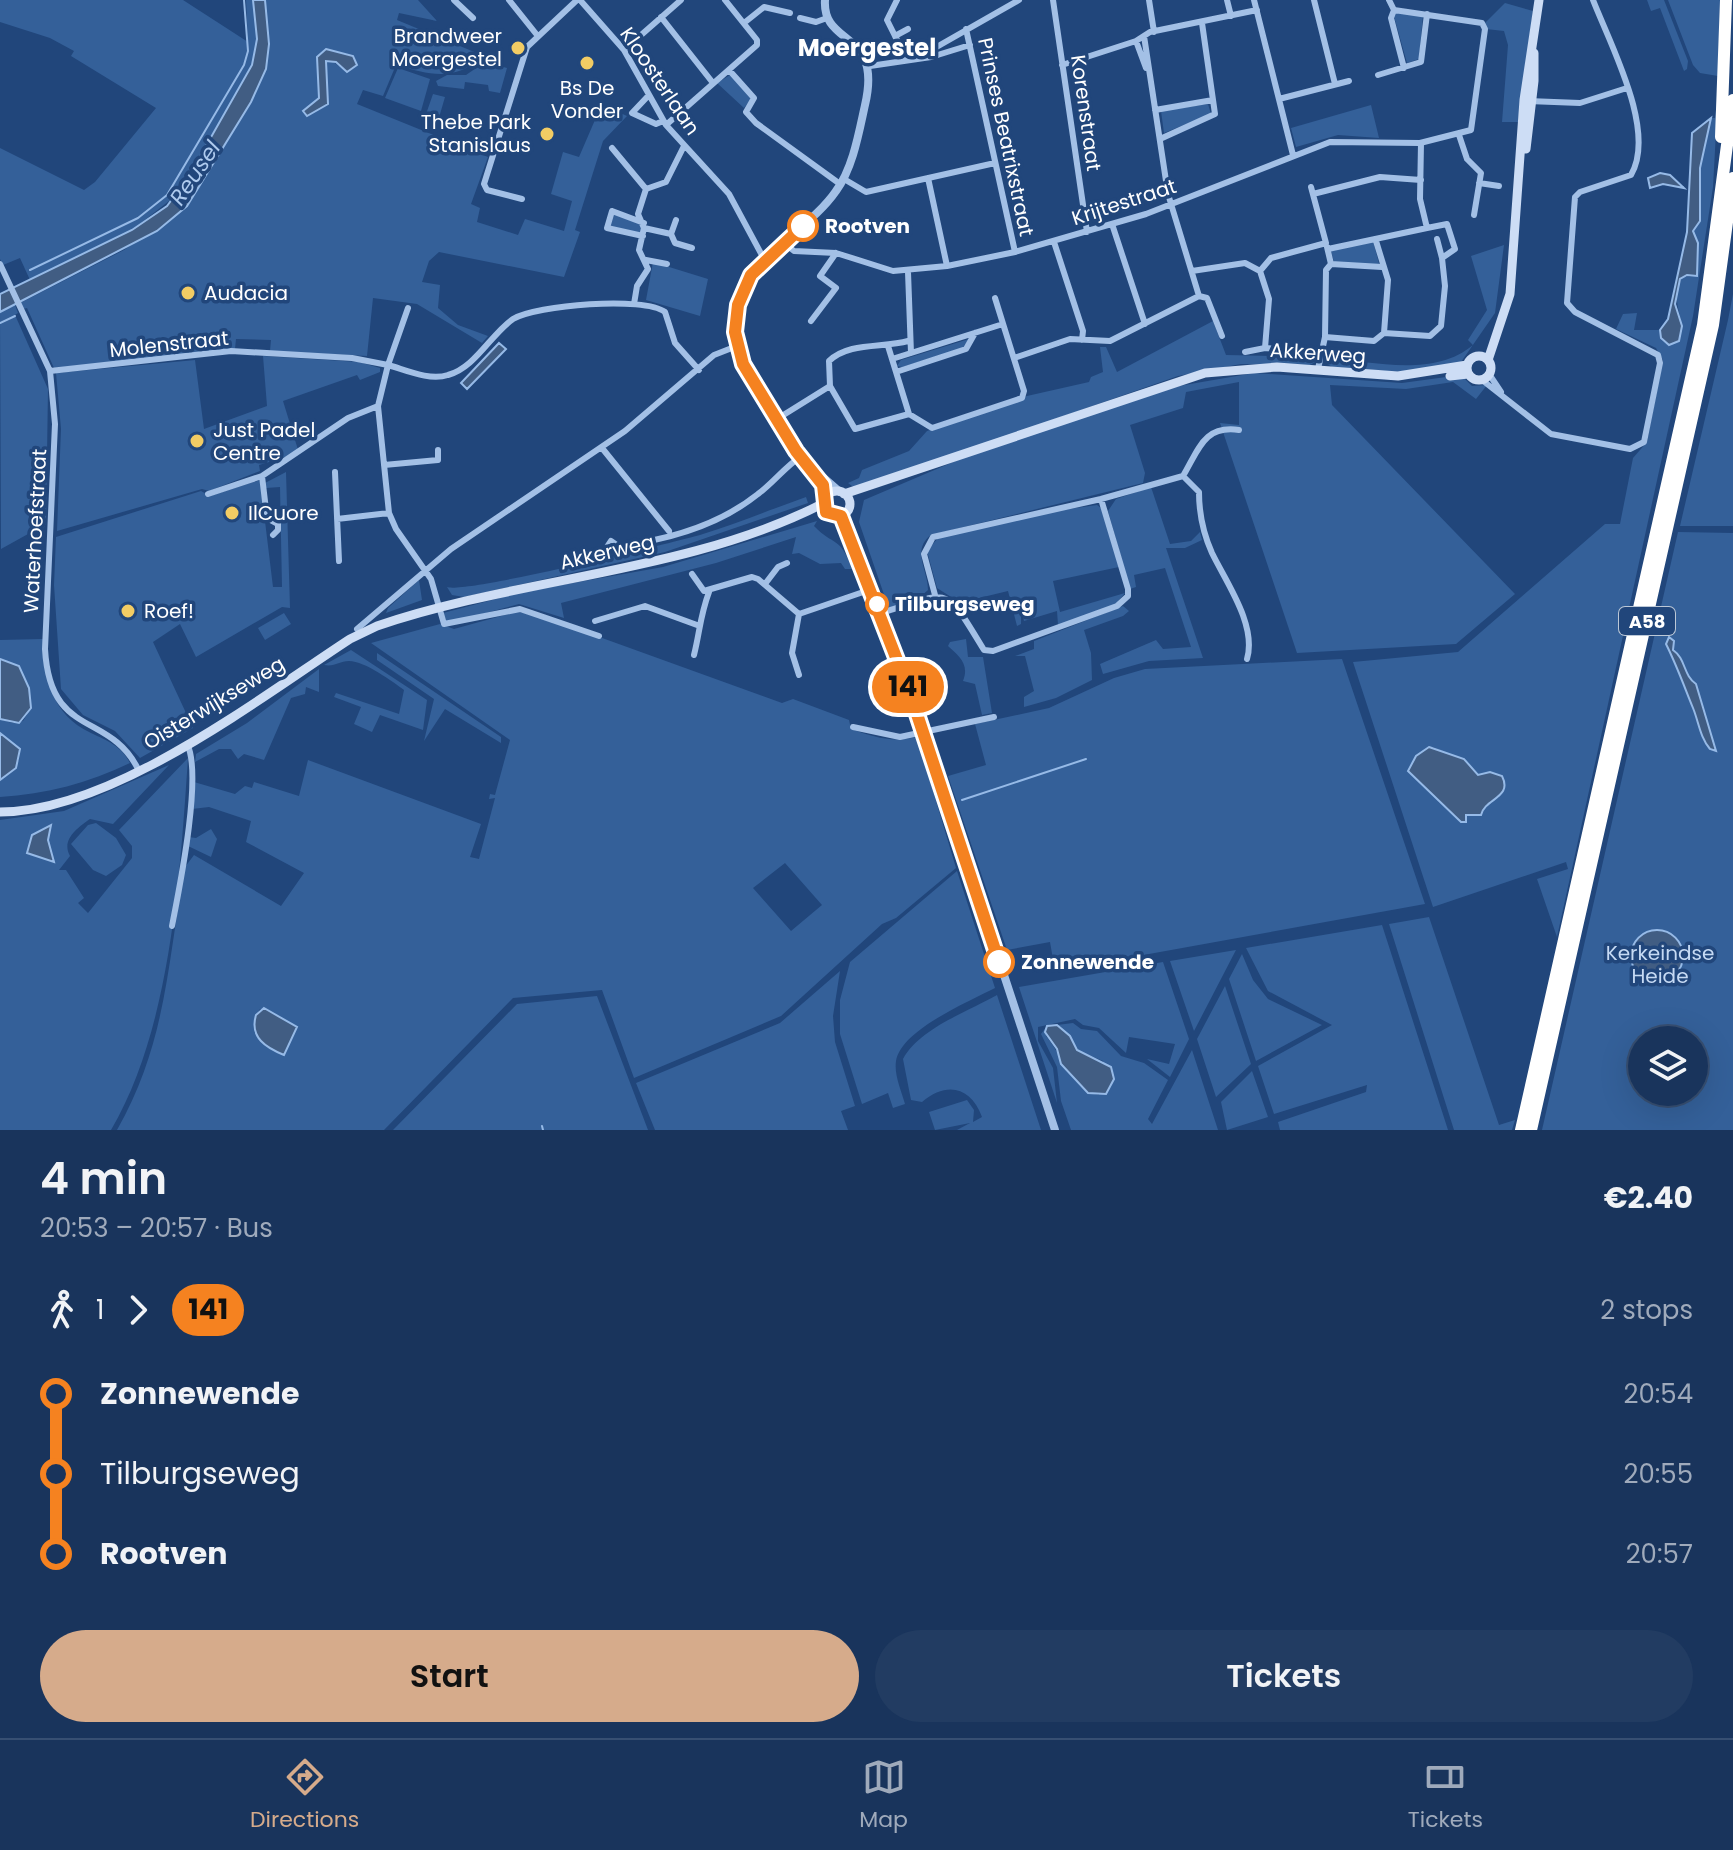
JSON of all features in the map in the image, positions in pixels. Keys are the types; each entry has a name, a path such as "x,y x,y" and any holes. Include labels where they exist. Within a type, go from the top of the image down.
{"highway":[{"name":"A58","path":"1719,220 1726,0"},
{"name":"A58","path":"1521,1130 1700,339 1719,220 1733,100"},
{"name":"A58","path":"1531,1130 1713,325 1733,178"}],"main road":[{"path":"1484,358 1470,359 1467,370 1486,377 1484,358 1496,335 1510,294 1539,0"},
{"name":"Akkerweg","path":"441,614 660,558 782,522 825,505 831,493 845,496 1168,385 1253,373 1321,370 1406,376 1467,370"},
{"path":"825,505 841,516 845,496"},
{"name":"Oisterwijkseweg","path":"0,812 63,801 107,786 187,744 350,639 399,619 441,614"}],"street":[{"path":"454,0 473,18"},
{"path":"509,0 537,35"},
{"name":"Kloosterlaan","path":"522,199 487,190 484,184 518,69 537,35 578,0 624,50 665,123 729,194 764,259"},
{"path":"624,50 681,0"},
{"path":"649,95 632,113 656,124 665,123 758,42 725,0"},
{"path":"825,0 827,18 862,52 870,66 865,107 842,181 817,213 764,259 751,275 738,305 737,346 743,364 777,419 823,485 825,505"},
{"path":"897,0 887,20 908,60"},
{"path":"919,57 1019,0"},
{"name":"Korenstraat","path":"1053,0 1087,232"},
{"path":"1149,0 1154,32"},
{"path":"1227,0 1231,16"},
{"path":"1254,0 1293,155"},
{"path":"1314,0 1335,84"},
{"path":"1389,0 1394,10 1391,18 1404,68"},
{"path":"1486,377 1551,434 1630,449 1644,442 1660,363 1658,355 1575,312 1567,303 1575,197 1580,192 1631,175 1637,165 1639,127 1593,0"},
{"path":"744,23 764,7 790,13"},
{"path":"1062,65 1154,32 1257,10"},
{"path":"1378,75 1421,62 1427,14 1394,10"},
{"name":"Krijtestraat","path":"784,243 794,251 836,253 878,268 908,272 947,266 1015,252 1112,224 1340,140 1421,143 1459,135 1471,130 1485,29 1482,23 1427,14"},
{"path":"661,17 713,83"},
{"path":"800,18 816,22 827,18"},
{"path":"1160,139 1213,118 1202,23"},
{"path":"895,36 908,29"},
{"name":"Prinses Beatrixstraat","path":"966,29 1015,252"},
{"path":"1144,36 1171,204 1199,296"},
{"path":"1136,41 1151,81"},
{"path":"870,66 970,45"},
{"path":"729,70 754,98 746,112 842,181 866,192 995,163"},
{"path":"1279,99 1349,81"},
{"path":"1528,101 1580,103 1627,88"},
{"path":"1155,110 1213,100"},
{"path":"1459,135 1469,162 1480,169 1474,215"},
{"path":"1421,143 1420,199 1427,228"},
{"path":"646,189 666,182 684,146"},
{"path":"612,148 646,189"},
{"path":"1331,264 1312,190 1380,177 1421,180"},
{"path":"928,178 947,266"},
{"path":"1479,183 1499,186"},
{"path":"646,189 638,214 644,229 639,250 648,269 637,286 634,304 665,312 675,343 699,370"},
{"path":"644,229 612,211 607,228 644,229 671,234"},
{"path":"676,220 671,234 675,243 692,248"},
{"path":"1260,271 1271,258 1369,237 1376,241 1444,223 1450,227 1454,253 1442,258"},
{"path":"1112,224 1145,324"},
{"path":"1325,337 1374,341 1384,333 1430,336 1441,326 1445,286 1437,239"},
{"path":"1376,241 1388,280 1384,333"},
{"path":"1054,242 1083,331 1082,340"},
{"path":"811,321 836,288 820,276 836,253"},
{"path":"646,260 667,264"},
{"path":"1192,271 1245,263 1260,271 1269,299 1265,348"},
{"name":"Waterhoefstraat","path":"0,264 50,371 55,424 45,649 49,680 69,713 87,726 121,742 138,769"},
{"path":"1331,264 1382,267"},
{"path":"1321,370 1326,270 1331,264"},
{"path":"908,272 908,341 911,353"},
{"path":"1014,358 1070,339 1110,341 1199,296 1207,298 1222,336"},
{"path":"888,346 909,414 932,428 1022,398 1024,391 995,298"},
{"name":"Molenstraat","path":"50,371 231,351 352,358 438,377 451,375 512,320 525,314 543,309 634,304"},
{"path":"408,308 388,365 378,406 389,513 396,529 426,569 444,624 520,609 599,636"},
{"path":"892,359 1003,324"},
{"path":"896,372 966,349 975,333"},
{"path":"908,341 856,348 835,355 826,370 830,386 855,429 909,414"},
{"path":"357,629 451,549 602,448 714,355 737,346"},
{"path":"1245,352 1265,348 1322,353"},
{"path":"777,419 830,386"},
{"path":"208,494 262,476 348,418 378,406"},
{"path":"935,595 924,554 933,537 1101,499 1183,476 1209,434 1222,428 1239,430"},
{"path":"602,448 669,531"},
{"path":"384,465 438,460 438,450"},
{"path":"802,459 845,496"},
{"path":"618,546 671,536 724,516 761,492 802,459"},
{"path":"335,472 339,561"},
{"path":"262,476 267,518 278,524 278,530 273,535"},
{"path":"1183,476 1199,492 1199,513 1212,552 1234,587 1244,626 1247,659"},
{"path":"881,613 935,595 955,602 984,650 993,651 1117,606 1128,596 1128,589 1101,499"},
{"path":"337,519 389,513"},
{"path":"841,516 872,589 924,732 1055,1130"},
{"path":"765,584 778,567 787,563"},
{"path":"692,574 699,589 709,592 752,577 765,584 799,614"},
{"path":"799,614 872,589"},
{"path":"694,655 700,633 697,625 709,592"},
{"path":"595,621 645,606 697,625"},
{"path":"799,614 792,653 799,675"},
{"path":"853,727 890,737 994,717"},
{"path":"172,926 187,839 193,756 187,744"}],"green space":[{"path":"0,0 183,0 248,42 246,0 253,0 257,39 252,65 178,194 132,230 30,280 20,258 3,265 0,259 0,148 84,190 95,182 156,108 71,56 74,51 50,38 0,22"},
{"path":"265,0 418,0 437,21 399,13 397,20 484,56 463,70 452,73 431,73 396,65 383,96 363,90 357,104 488,157 471,204 480,208 477,222 518,235 525,219 564,231 572,201 551,194 563,152 579,157 601,106 596,102 627,116 603,141 575,230 580,232 564,277 439,252 429,261 422,282 440,285 438,308 458,325 488,336 482,343 417,304 373,298 367,356 270,351 271,340 236,339 235,349 54,368 27,308 23,309 20,303 124,250 187,206 269,44","holes":["326,49 347,54 339,66 329,59 325,64 328,104 303,111 319,98 317,57"]},
{"path":"1647,0 1664,0 1688,61 1684,71 1660,8 1651,11"},
{"path":"1668,0 1720,0 1718,76 1700,73 1693,65"},
{"path":"1505,3 1533,11 1518,122 1502,122 1508,45 1504,31 1486,29 1485,23"},
{"path":"1393,13 1423,15 1419,59 1407,63"},
{"path":"485,62 507,68 500,93 489,91 488,85 465,82 464,89 438,86 436,81 447,75 466,75"},
{"path":"398,68 430,79 421,111 385,98"},
{"path":"730,75 752,98 744,108 717,83"},
{"path":"433,94 445,97 438,121 425,117"},
{"path":"1718,95 1713,187 1693,316 1557,937 1537,879 1568,869 1566,862 1433,907 1353,662 1458,652 1605,524 1620,524 1633,458 1647,442 1663,360 1656,348 1616,329 1623,314 1637,313 1634,330 1660,330 1663,341 1669,345 1680,337 1678,287 1682,277 1696,276 1693,231 1700,221 1700,168 1711,118 1715,118","holes":["1433,747 1467,762 1478,775 1487,773 1499,797 1488,803 1481,815 1466,815 1461,822 1408,771 1426,749"]},
{"path":"1208,104 1211,114 1164,133 1161,111"},
{"path":"1371,105 1379,138 1338,135 1296,147 1291,128"},
{"path":"613,213 642,224 641,234 609,228"},
{"path":"1373,241 1380,267 1334,262 1331,251"},
{"path":"1504,245 1495,313 1473,345 1468,340 1487,310 1471,256"},
{"path":"653,262 708,279 700,316 646,300"},
{"path":"1733,294 1733,526 1680,526 1728,320"},
{"path":"15,305 18,313 15,315 48,389 46,523 43,530 28,534 1,549 0,312"},
{"path":"1213,321 1226,355 1316,357 1317,361 1310,365 1241,364 1178,376 856,489 848,483 859,478 862,470 909,451 927,431 1027,396 1089,382 1091,377 1103,372 1100,347 1106,347 1117,372"},
{"path":"969,339 963,348 897,366 901,360"},
{"path":"1473,345 1459,365 1414,373 1332,367 1326,363 1326,357 1421,365 1440,362"},
{"path":"263,356 359,362 380,368 380,372 360,380 357,375 283,401 299,453 259,465 260,471 209,491 202,489 57,531 61,429 56,373 195,360 204,429 267,406"},
{"path":"1254,373 1402,383 1461,375 1472,386 1487,385 1476,399 1453,382 1406,389 1330,385 1332,405 1515,594 1456,644 1297,653 1220,423 1239,425 1239,382 1186,392 1183,408 1130,425 1145,473 1143,483 931,535 925,541 921,554 928,590 920,597 889,609 859,522 864,500 972,454 1173,387"},
{"path":"286,472 290,608 282,607 196,657 180,624 153,642 193,728 140,758 115,731 83,715 61,689 54,585 56,537 201,491 210,496 260,480 273,587 282,587 280,487 266,488 265,483"},
{"path":"1151,487 1170,544 1191,541 1200,532 1202,540 1185,548 1166,548 1203,658 1149,661 1103,674 1100,664 1156,640 1163,649 1191,647 1165,568 1134,575 1136,587 1130,589 1108,511 1116,499"},
{"path":"806,497 808,503 665,552 464,597 452,595 447,587 528,576 653,547 716,530"},
{"path":"1097,505 1101,508 1119,567 1053,581 1060,612 1125,593 1115,605 1058,625 1057,611 1024,621 1021,609 1021,624 1017,626 1008,591 979,598 965,611 959,602 937,588 927,551 938,538 1055,511"},
{"path":"817,521 814,526 840,546 852,569 845,569 841,563 820,564 799,553 792,554 796,537 716,563 561,603 564,618 519,604 452,622 446,621 443,613 522,592 663,567"},
{"name":"Kerkeindse Heide","path":"1678,532 1733,533 1733,1130 1542,1130"},
{"path":"419,580 422,600 386,613 388,608"},
{"path":"1123,606 1129,611 1123,616 1084,630 1091,653 1092,680 1056,698 1024,707 1024,697 1034,691 1025,656 1015,656 1034,649 1034,641"},
{"path":"515,612 533,613 782,703 793,699 849,720 851,729 859,732 891,739 917,737 956,868 896,918 882,924 781,1016 634,1078 602,990 513,998 384,1130 117,1130 134,1097 156,1033 185,867 194,855 281,906 304,873 246,842 251,821 209,807 192,809 194,782 235,794 245,786 252,788 254,782 299,796 308,760 481,824 470,857 479,859 495,798 489,799 490,794 495,795 510,740 371,643 440,624 454,629","holes":["785,863 822,905 791,931 753,888","260,1009 297,1027 284,1055 259,1039 256,1015"]},
{"path":"284,613 291,624 265,640 258,628"},
{"path":"43,639 49,681 59,705 78,725 118,748 130,763 67,786 0,797 0,780 19,760 20,749 0,733 0,719 12,723 23,721 31,708 29,688 19,666 0,659 0,640"},
{"path":"966,639 968,657 983,657 992,713 982,715 975,684 963,681 964,665 948,646 950,642"},
{"path":"351,650 427,700 423,730 380,715 372,732 354,724 361,707 334,697 336,693 399,714 404,690 363,664 346,661 324,665"},
{"path":"377,653 501,737 501,743 445,709 424,741 434,699 377,660"},
{"path":"1342,659 1425,904 1055,971 1050,942 1007,950 948,776 986,765 975,724 1049,708 1114,678 1145,669"},
{"path":"319,669 319,692 306,687 305,694 291,698 264,760 244,754 238,759 231,749 219,749 195,762 196,754 247,723"},
{"path":"188,758 169,950 160,998 131,1090 111,1130 0,1130 0,820 64,811 169,765 113,824 90,819 69,840 70,856 59,870 66,870 84,898 78,903 88,913 132,858 132,846 119,830","holes":["50,827 48,840 53,861 28,853 35,835"]},
{"path":"96,823 116,838 126,855 122,865 106,876 93,870 71,844 88,825"},
{"path":"211,829 217,839 211,857 188,846 188,837 196,838"},
{"path":"957,871 995,988 937,1018 910,1038 896,1061 905,1104 893,1108 888,1093 862,1104 840,1034 840,1000 850,962"},
{"path":"1429,917 1499,1125 1515,1120 1512,1130 1454,1130 1389,924"},
{"path":"1382,925 1448,1130 1280,1130 1278,1122 1366,1092 1367,1085 1274,1114 1258,1066 1332,1025 1268,991 1246,948"},
{"path":"1236,950 1194,1031 1170,961"},
{"path":"1242,954 1253,980 1268,999 1322,1025 1256,1061 1229,979"},
{"path":"1163,962 1189,1039 1170,1077 1147,1059 1169,1064 1175,1044 1129,1037 1126,1053 1099,1028 1083,1025 1075,1019 1038,1027 1038,1041 1053,1068 1057,1103 1019,987"},
{"path":"840,971 833,1016 835,1042 855,1106 841,1111 848,1130 655,1130 636,1083 780,1023"},
{"path":"1225,986 1251,1064 1216,1097 1197,1039"},
{"path":"997,995 1041,1130 957,1130 970,1123 935,1130 929,1112 967,1100 974,1110 973,1122 982,1117 972,1099 957,1090 940,1091 922,1102 911,1100 903,1059 932,1030"},
{"path":"597,996 648,1130 393,1130 517,1004"},
{"path":"1073,1023 1081,1029 1097,1031 1121,1056 1144,1063 1168,1080 1148,1119 1152,1124 1192,1050 1218,1130 1071,1130 1061,1101 1057,1067 1041,1034 1047,1026 1046,1036 1075,1079 1082,1087 1099,1095 1103,1061 1077,1050 1069,1036 1057,1025"},
{"path":"1252,1071 1268,1117 1227,1130 1221,1102"}],"water":[{"name":"Reusel","path":"253,0 265,0 269,44 266,69 251,102 187,206 157,231 0,312 0,294 132,230 167,206 189,176 252,65 257,39"},
{"path":"326,49 353,56 357,65 347,72 336,62 326,61 328,104 307,116 303,111 319,98 317,57"},
{"path":"1711,118 1700,168 1700,221 1693,231 1698,243 1697,276 1687,275 1680,279 1675,304 1682,326 1679,341 1669,345 1661,338 1660,330 1668,319 1687,232 1692,133"},
{"path":"1660,173 1670,175 1684,188 1663,184 1650,188 1648,178"},
{"path":"499,343 506,349 467,389 461,383"},
{"path":"1669,637 1674,641 1673,650 1696,684 1716,751 1710,749 1702,735 1666,644"},
{"path":"0,659 19,666 29,688 31,708 19,723 0,719"},
{"path":"0,733 20,749 16,768 0,780"},
{"path":"1429,747 1464,759 1478,775 1490,772 1502,776 1504,789 1501,794 1481,815 1466,815 1466,822 1461,822 1408,771 1416,756"},
{"path":"51,825 48,840 54,862 27,853 32,835"},
{"path":"1657,930 1676,937 1683,956 1676,975 1657,982 1638,975 1631,956 1638,937"},
{"path":"264,1008 297,1027 284,1055 271,1049 257,1036 256,1015"},
{"path":"1057,1025 1070,1036 1077,1050 1111,1067 1114,1079 1106,1094 1088,1093 1061,1064 1057,1049 1045,1032 1047,1026"}],"waterway":[{"name":"Reusel","path":"30,270 138,218 167,195 244,65 248,51 244,0"},
{"path":"0,323 15,316"},
{"path":"962,800 1086,759"},
{"path":"542,1126 543,1130"}],"bus line":[{"name":"141","path":"803,226 764,259 743,289 735,318 737,346 743,364 796,451 826,490 826,512 841,516 872,589 924,732 999,962"}],"place":[{"name":"Brandweer Moergestel","path":"518,48"},
{"name":"Bs De Vonder","path":"587,63"},
{"name":"Thebe Park Stanislaus","path":"547,134"},
{"name":"Rootven","path":"803,226"},
{"name":"Audacia","path":"188,293"},
{"name":"Just Padel Centre","path":"197,441"},
{"name":"IlCuore","path":"232,513"},
{"name":"Tilburgseweg","path":"877,604"},
{"name":"Roef!","path":"128,611"},
{"name":"Zonnewende","path":"999,962"}],"district":[{"name":"Moergestel","path":"867,47"}]}
